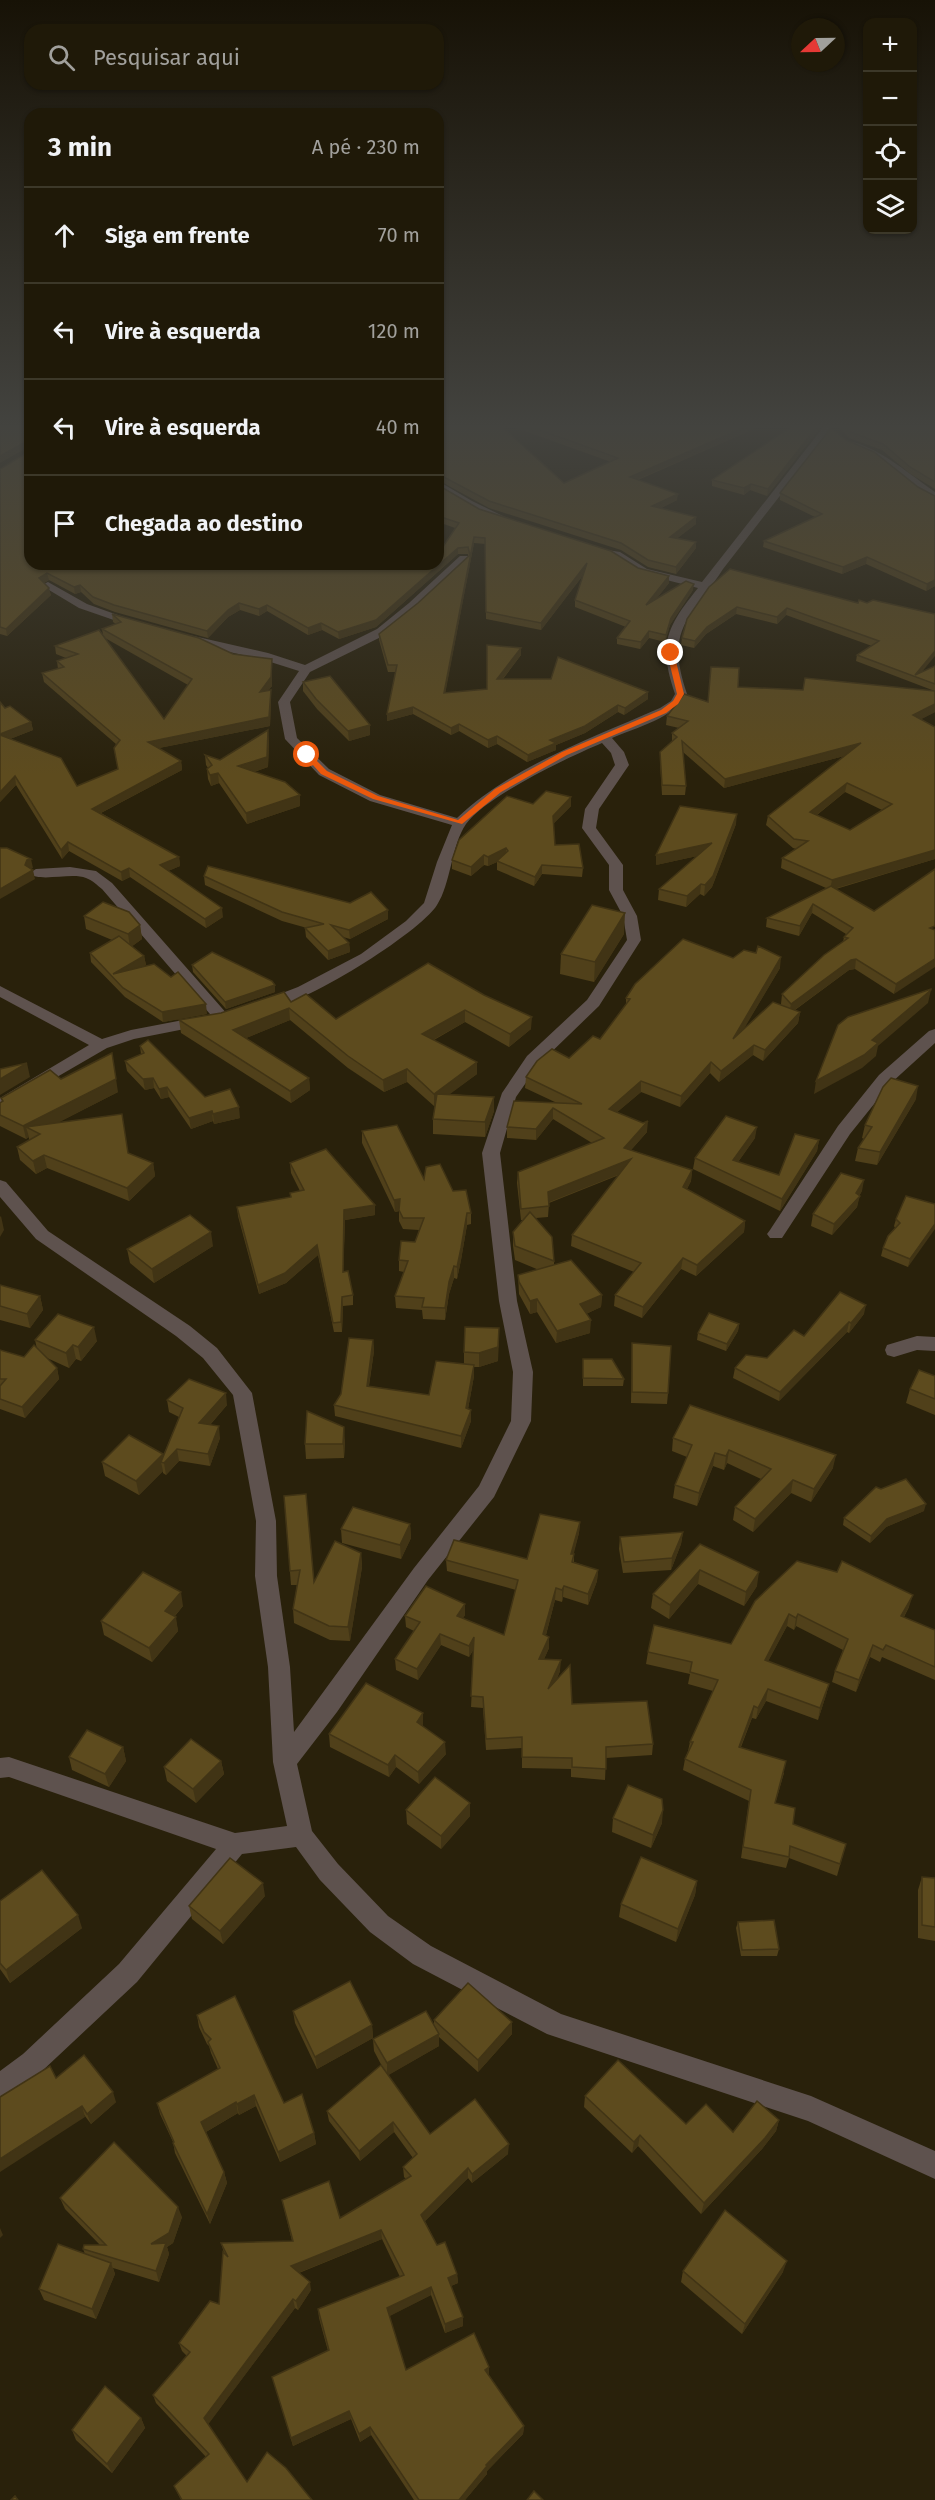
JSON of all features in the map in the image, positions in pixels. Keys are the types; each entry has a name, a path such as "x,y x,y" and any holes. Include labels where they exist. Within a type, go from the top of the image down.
{"street":[{"path":"252,1009 303,990 366,957 411,924 431,904 444,862 460,823 498,791 565,754 664,711 676,703 681,694 671,653 680,619 740,542"},
{"path":"594,547 616,554 643,571 707,587"},
{"path":"460,823 375,798 324,772 291,739 284,702 306,669 380,633 464,558"},
{"path":"48,585 83,606 141,626"},
{"path":"174,635 264,656 306,669"},
{"path":"285,1761 329,1705 421,1574 487,1491 521,1421 523,1372 508,1301 491,1153 508,1096 533,1060 593,1003 634,940 630,916 616,890 616,865 589,828 592,809 622,765 617,752 603,736"},
{"path":"0,1105 101,1045 131,1035 227,1017 136,922 107,886 92,874 70,871 36,873"},
{"path":"0,991 101,1045"},
{"path":"776,1234 851,1121 885,1079 935,1034"},
{"path":"0,1186 42,1235 183,1331 210,1353 242,1393 266,1521 266,1576 279,1667 285,1761 301,1835 329,1872 379,1924 422,1956 556,2025 811,2109 935,2165"},
{"path":"894,1350 917,1343 935,1344"},
{"path":"0,1768 9,1767 235,1844 301,1835"},
{"path":"0,2087 32,2063 129,1973 235,1844"}],"building":[{"path":"0,542 24,542 24,570 433,570 376,620 338,632 321,623 308,628 267,605 259,609 239,603 228,610 207,631 114,605 93,597 80,585 74,587 47,573 39,578 49,588 6,629 0,627"},
{"path":"446,542 473,542 444,693 487,689 487,645 521,648 497,679 551,679 558,657 648,692 625,708 618,705 585,726 550,740 556,743 528,755 497,736 488,740 459,724 451,728 413,707 387,714 397,665 388,665 379,634 418,603 470,555 468,547 458,548 444,560 444,545"},
{"path":"485,542 582,542 611,551 638,568 669,576 646,605 686,581 694,584 671,618 666,635 649,631 641,642 617,638 630,621 575,600 587,563 541,623 486,612"},
{"path":"617,542 696,542 676,567 648,560"},
{"path":"766,542 935,542 935,580 927,584 867,557 843,567"},
{"path":"730,569 858,603 859,600 867,603 873,600 935,614 935,651 915,675 935,666 935,684 857,655 879,641 787,608 777,617 737,607 707,627 695,641 682,638 687,619 709,587"},
{"path":"112,614 199,638 233,654 272,659 271,677 260,692 271,690 269,717 148,742 181,761 92,809 179,857 160,865 222,908 205,919 129,868 121,872 68,842 61,850 15,776 0,792 0,735 61,758 77,786 118,769 114,748 120,740 42,673 64,667 57,661 78,654 55,646 99,630 164,719 192,679 102,629 121,622"},
{"path":"711,667 739,668 738,687 803,690 805,678 935,691 935,704 913,715 935,727 935,850 832,880 782,858 808,841 794,839 768,816 861,743 725,779 682,741 686,786 662,785 660,752 677,737 672,733 688,721 667,716 684,694 708,702","holes":["847,783 892,804 850,830 810,812"]},
{"path":"330,676 370,725 348,731 316,699 303,682"},
{"path":"0,702 5,708 10,706 31,722 0,734"},
{"path":"268,730 267,757 238,766 285,782 300,795 246,813 218,773 210,775 207,769 212,765 205,755 220,760"},
{"path":"546,791 571,797 553,816 555,845 579,844 583,868 542,865 535,877 497,861 508,851 506,848 488,857 484,855 471,867 452,860 459,840 507,796 533,804"},
{"path":"680,806 737,814 713,876 705,885 701,884 687,896 659,889 712,843 656,855"},
{"path":"0,848 7,848 31,859 27,860 25,865 33,870 0,889"},
{"path":"208,866 350,903 371,892 388,910 349,930 331,925 349,943 328,951 305,928 324,924 282,912 204,876"},
{"path":"935,869 935,926 930,928 935,930 935,959 896,984 856,959 851,960 791,1004 782,994 824,955 848,938 844,937 853,928 813,904 800,926 767,918 831,886 874,911"},
{"path":"103,902 129,912 140,925 128,934 84,916"},
{"path":"592,905 625,913 595,962 561,954"},
{"path":"119,936 144,956 113,974 154,964 171,977 178,972 206,1004 162,1012 123,988 90,953"},
{"path":"683,939 733,958 744,950 756,953 758,946 781,957 733,1039 773,1002 800,1012 765,1050 754,1045 721,1071 711,1062 681,1096 641,1081 609,1109 643,1123 648,1121 624,1148 692,1170 683,1187 745,1221 697,1265 683,1258 643,1307 615,1295 641,1263 572,1235 631,1159 548,1192 549,1206 521,1209 518,1172 604,1138 553,1108 536,1129 507,1127 514,1101 582,1104 526,1077 537,1061 552,1049 569,1058 593,1036 600,1039 630,999 626,998 635,984"},
{"path":"212,952 272,981 275,985 225,1002 192,965"},
{"path":"428,963 484,995 532,1017 510,1034 465,1010 422,1034 477,1062 434,1094 407,1069 383,1080 348,1056 289,1008 233,1030 309,1078 290,1091 179,1020 221,1013 284,992 291,1002 306,994 336,1019"},
{"path":"931,989 872,1040 878,1043 864,1055 816,1081 838,1025 848,1017"},
{"path":"148,1040 205,1097 230,1089 239,1107 213,1114 212,1111 189,1118 167,1087 159,1089 153,1078 143,1079 125,1061 144,1053 140,1046"},
{"path":"112,1053 116,1079 23,1126 0,1115 0,1103 3,1101 1,1098 50,1070 61,1079"},
{"path":"27,1063 0,1079 0,1069"},
{"path":"891,1078 918,1086 880,1152 858,1148 872,1127 865,1125 883,1087"},
{"path":"437,1094 494,1097 485,1122 433,1119"},
{"path":"122,1114 128,1153 153,1163 127,1188 44,1155 33,1161 17,1147 40,1134 26,1127"},
{"path":"726,1116 757,1127 733,1160 779,1175 795,1134 819,1140 782,1199 695,1158"},
{"path":"397,1125 424,1179 426,1167 440,1164 453,1191 466,1190 471,1213 467,1213 457,1267 454,1266 449,1282 445,1308 422,1307 424,1298 395,1296 408,1261 399,1260 401,1241 415,1242 424,1218 403,1218 399,1210 400,1199 394,1200 362,1131"},
{"path":"326,1149 375,1205 344,1210 343,1272 348,1271 353,1295 342,1297 341,1322 333,1323 317,1245 285,1273 258,1285 237,1207 291,1197 290,1193 304,1190 290,1163"},
{"path":"841,1173 864,1180 856,1193 860,1196 834,1224 813,1214"},
{"path":"906,1196 935,1204 935,1224 910,1259 883,1248 888,1236 900,1223 896,1219"},
{"path":"530,1212 552,1237 554,1261 515,1246 513,1232"},
{"path":"190,1215 211,1232 152,1269 127,1249"},
{"path":"571,1260 602,1295 580,1304 591,1320 557,1331 537,1299 530,1301 519,1282 518,1275"},
{"path":"0,1285 40,1296 27,1314 0,1306"},
{"path":"840,1292 866,1305 851,1323 849,1322 780,1392 735,1368 746,1355 767,1358 794,1330 804,1336"},
{"path":"709,1313 739,1324 727,1344 698,1333"},
{"path":"58,1314 94,1327 78,1347 73,1345 66,1353 35,1340"},
{"path":"465,1327 499,1328 498,1347 479,1353 464,1352"},
{"path":"349,1338 373,1340 367,1386 429,1395 436,1361 474,1365 466,1408 471,1410 461,1436 334,1405 341,1394"},
{"path":"632,1343 671,1346 668,1393 632,1392"},
{"path":"34,1345 57,1368 22,1407 0,1399 0,1386 6,1379 0,1379 0,1350 24,1357"},
{"path":"583,1359 612,1359 624,1379 583,1378"},
{"path":"919,1370 935,1376 935,1399 910,1389"},
{"path":"189,1379 226,1393 199,1423 219,1426 208,1454 177,1449 164,1463 161,1462 183,1408 167,1400"},
{"path":"690,1405 836,1455 814,1489 793,1480 755,1519 735,1507 771,1469 729,1450 726,1456 715,1453 699,1493 675,1485 692,1445 673,1438"},
{"path":"307,1411 344,1427 343,1444 305,1444"},
{"path":"129,1435 163,1454 136,1481 102,1462"},
{"path":"906,1479 926,1504 887,1519 871,1536 844,1518 876,1487 881,1489"},
{"path":"306,1494 314,1582 335,1541 361,1553 348,1627 329,1626 293,1609 300,1570 290,1571 284,1496"},
{"path":"353,1507 410,1524 400,1545 341,1529"},
{"path":"540,1514 580,1522 571,1554 574,1554 572,1562 598,1570 588,1594 564,1586 562,1590 556,1588 543,1634 549,1637 539,1659 561,1660 548,1689 570,1665 572,1704 647,1701 653,1744 606,1747 606,1769 572,1767 572,1758 522,1757 522,1737 486,1739 483,1697 471,1696 474,1637 469,1646 440,1634 417,1669 395,1659 420,1622 405,1616 426,1586 465,1604 457,1616 504,1635 518,1580 446,1560 454,1540 527,1559"},
{"path":"683,1532 672,1558 624,1562 620,1537"},
{"path":"700,1544 759,1572 746,1592 700,1570 670,1605 653,1594"},
{"path":"797,1561 837,1572 842,1561 913,1595 901,1616 935,1630 935,1667 886,1645 883,1650 873,1645 859,1680 835,1671 848,1639 798,1614 796,1618 789,1614 765,1660 829,1684 820,1708 768,1689 758,1708 754,1706 739,1747 786,1761 775,1803 795,1808 793,1824 846,1844 840,1864 790,1846 789,1857 743,1847 751,1790 685,1759 693,1742 690,1742 718,1680 690,1672 692,1662 648,1652 654,1625 731,1644 755,1601"},
{"path":"143,1572 181,1592 165,1611 176,1617 149,1648 101,1621"},
{"path":"366,1683 423,1713 417,1722 445,1742 418,1772 395,1755 388,1765 329,1734"},
{"path":"87,1730 123,1747 105,1774 69,1757"},
{"path":"191,1739 221,1761 193,1789 164,1767"},
{"path":"435,1777 470,1803 441,1836 406,1810"},
{"path":"628,1785 662,1799 663,1810 653,1835 613,1818"},
{"path":"641,1857 697,1881 678,1929 621,1904"},
{"path":"230,1858 263,1883 220,1931 189,1906"},
{"path":"42,1870 78,1915 6,1970 0,1963 0,1901"},
{"path":"922,1877 935,1878 935,1927 922,1925"},
{"path":"774,1920 779,1949 742,1950 738,1922"},
{"path":"350,1981 372,2025 315,2057 293,2011"},
{"path":"468,1983 512,2022 478,2060 434,2020"},
{"path":"235,1996 284,2103 302,2094 314,2133 278,2152 254,2095 237,2104 236,2102 201,2122 224,2172 207,2214 173,2143 157,2103 220,2068 208,2042 211,2039 204,2032 197,2015"},
{"path":"426,2011 439,2034 387,2063 373,2039"},
{"path":"84,2055 113,2092 87,2114 82,2106 0,2159 0,2097 50,2066 56,2078"},
{"path":"618,2060 686,2124 706,2104 733,2132 757,2101 779,2120 704,2203 640,2135 634,2142 585,2096"},
{"path":"381,2065 430,2134 475,2099 509,2144 472,2174 468,2168 421,2215 437,2245 445,2242 457,2274 448,2278 463,2317 445,2324 431,2287 387,2308 406,2370 474,2333 489,2367 485,2370 524,2426 486,2465 459,2500 419,2500 370,2427 359,2434 349,2411 291,2438 272,2377 329,2350 318,2309 404,2275 381,2230 291,2266 310,2282 296,2301 293,2299 204,2418 247,2482 267,2452 286,2468 312,2500 182,2500 174,2486 209,2454 153,2395 190,2352 179,2343 210,2301 219,2304 223,2252 228,2257 221,2243 293,2241 282,2200 329,2181 340,2218 411,2176 403,2167 417,2154 393,2122 359,2151 327,2111"},
{"path":"114,2142 178,2207 169,2233 151,2244 166,2243 156,2271 83,2249 84,2245 106,2245 60,2198"},
{"path":"725,2210 787,2261 745,2324 683,2271"},
{"path":"58,2244 111,2263 92,2309 39,2289"},
{"path":"105,2386 141,2418 107,2464 72,2430"},
{"path":"534,2491 543,2500 527,2500"}],"route":[{"path":"307,755 324,772 375,798 460,823 483,801 498,791 565,754 664,711 676,703 681,694 671,653"}]}
